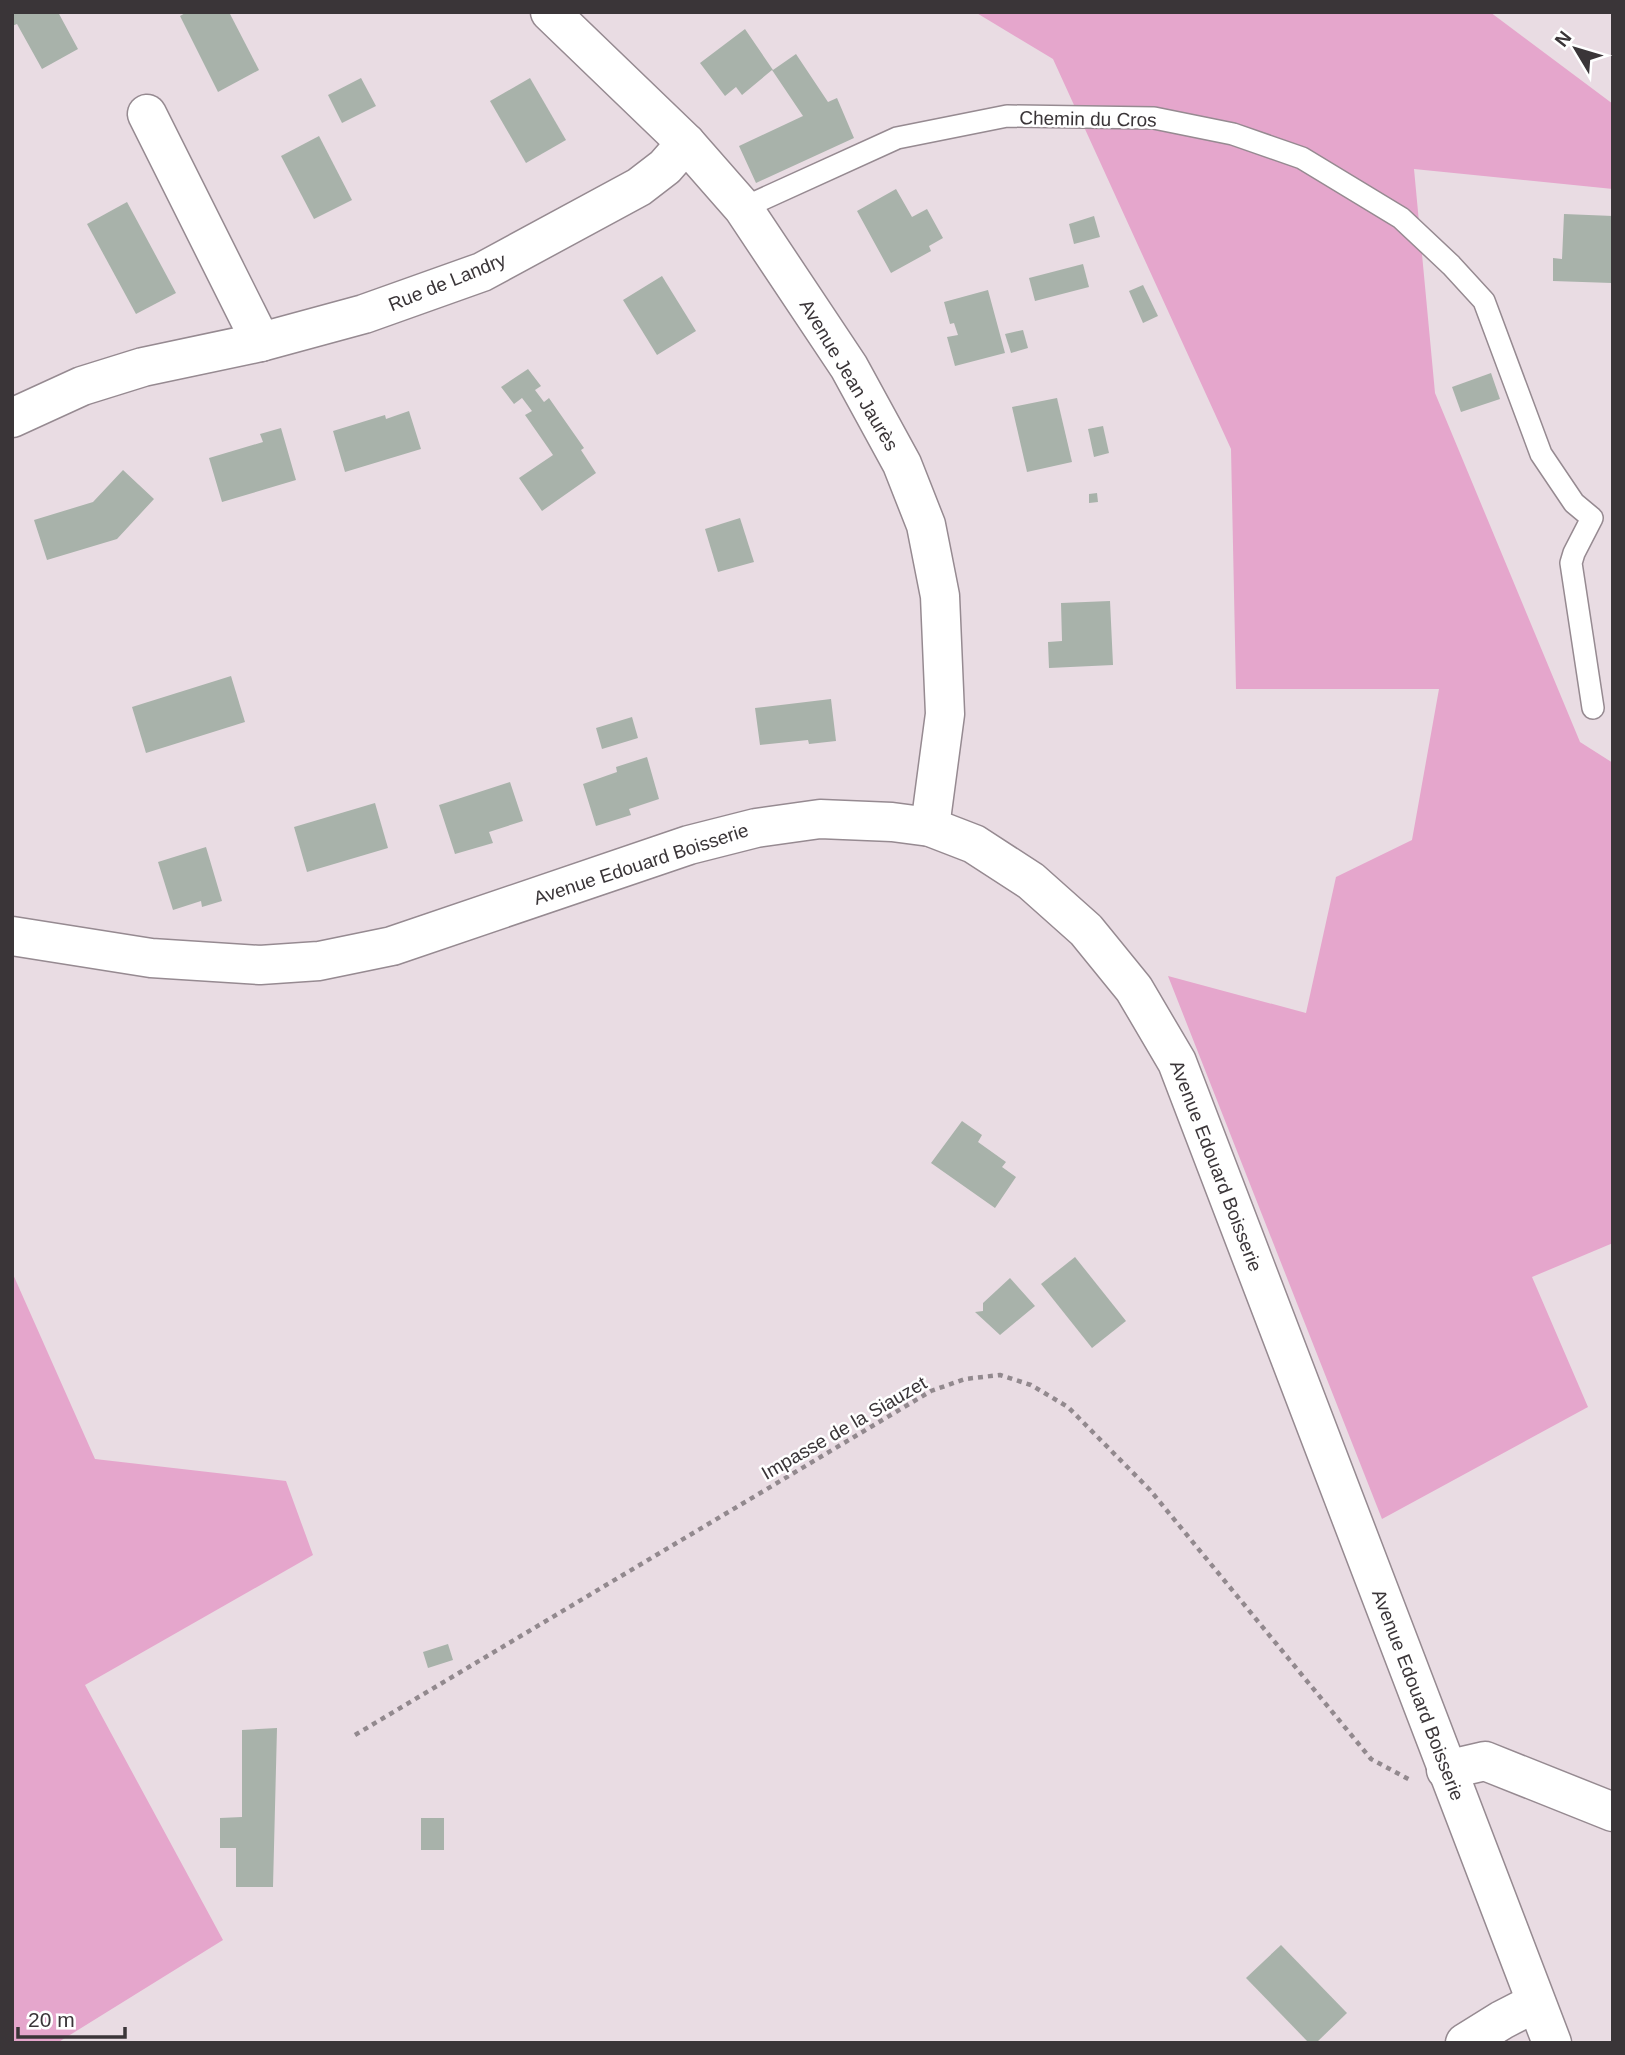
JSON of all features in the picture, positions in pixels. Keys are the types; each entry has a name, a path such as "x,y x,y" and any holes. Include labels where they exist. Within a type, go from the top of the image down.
{"street":[{"name":"Avenue Jean Jaurès","path":"551,12 686,143 743,208 849,367 902,464 926,525 940,596 945,714 930,827"},
{"path":"148,114 261,342"},
{"name":"Rue de Landry","path":"12,418 82,386 131,371 261,342 364,314 482,272 639,187 665,167 686,143"},
{"name":"Avenue Edouard Boisserie","path":"12,936 151,958 260,965 319,961 392,946 689,845 756,828 820,819 892,822 930,827 974,844 1031,881 1087,930 1134,989 1177,1062 1552,2043"},
{"path":"1446,1770 1485,1761 1613,1812"},
{"path":"1465,2043 1535,2003"}],"lane":[{"name":"Chemin du Cros","path":"743,208 897,138 1007,117 1154,118 1233,134 1303,158 1401,218 1451,265 1484,301 1541,454 1574,503 1592,517 1571,563 1593,708"}],"path":[{"name":"Impasse de la Siauzet","path":"355,1735 931,1391 965,1379 1000,1375 1031,1385 1068,1407 1150,1490 1371,1759 1410,1782 1446,1770"}],"shaded area":[{"path":"975,12 1490,12 1613,104 1613,189 1414,169 1435,393 1580,742 1613,763 1613,1243 1532,1277 1588,1407 1382,1519 1168,976 1306,1013 1336,877 1412,840 1439,689 1236,689 1231,449 1053,59"},
{"path":"12,1272 95,1459 286,1481 313,1555 85,1685 223,1940 57,2043 12,2043"}],"building":[{"path":"12,12 58,12 78,49 42,69 17,24 12,26"},
{"path":"187,12 229,12 259,70 218,92 180,16"},
{"path":"745,29 773,70 796,54 828,102 837,98 854,138 756,183 739,146 803,116 772,70 742,95 736,87 725,96 700,63"},
{"path":"361,78 376,106 342,123 328,95"},
{"path":"530,78 566,140 526,163 490,101"},
{"path":"319,136 352,200 314,219 281,156"},
{"path":"896,189 912,217 927,209 943,238 929,246 931,251 891,273 857,211"},
{"path":"127,202 176,293 136,314 87,224"},
{"path":"1564,214 1613,216 1612,283 1553,281 1553,258 1562,259"},
{"path":"1094,216 1100,237 1074,244 1069,224"},
{"path":"1083,264 1089,287 1035,301 1029,278"},
{"path":"662,276 696,331 657,355 623,300"},
{"path":"1143,285 1158,316 1143,323 1129,291"},
{"path":"988,290 1005,353 955,366 947,337 958,335 954,323 950,324 944,302"},
{"path":"1023,330 1028,348 1011,353 1005,334"},
{"path":"528,369 541,386 535,390 544,402 549,398 584,448 581,450 596,473 542,511 519,478 553,455 525,415 532,411 522,398 514,404 501,387"},
{"path":"1491,373 1500,399 1461,412 1452,387"},
{"path":"1057,398 1072,462 1027,472 1012,407"},
{"path":"409,411 421,449 345,472 333,431 385,415 386,419"},
{"path":"1103,426 1109,453 1094,457 1088,429"},
{"path":"281,428 296,480 222,502 209,458 263,442 260,434"},
{"path":"123,470 154,499 117,539 47,560 34,520 93,502"},
{"path":"1097,493 1098,502 1089,503 1089,494"},
{"path":"740,518 754,562 718,572 705,529"},
{"path":"1110,601 1113,665 1049,668 1048,642 1062,641 1061,603"},
{"path":"231,676 245,722 146,753 132,707"},
{"path":"831,699 836,741 809,744 808,740 760,745 755,708"},
{"path":"632,717 638,738 602,749 596,728"},
{"path":"647,757 659,799 629,809 631,815 596,826 583,784 617,772 616,767"},
{"path":"510,782 523,821 489,832 493,843 455,854 439,805"},
{"path":"375,803 388,848 307,872 294,827"},
{"path":"206,847 222,901 202,907 201,901 173,910 158,862"},
{"path":"962,1121 982,1135 978,1142 1006,1162 1002,1167 1016,1177 995,1208 931,1163"},
{"path":"1075,1257 1126,1321 1092,1348 1041,1284"},
{"path":"1010,1278 1035,1306 1000,1335 975,1312 983,1311 983,1303"},
{"path":"448,1644 453,1660 428,1668 423,1652"},
{"path":"277,1728 273,1887 236,1887 236,1848 220,1848 220,1818 242,1817 242,1730"},
{"path":"421,1818 444,1818 444,1850 421,1850"},
{"path":"1281,1945 1347,2013 1316,2043 1309,2043 1246,1978"}]}
